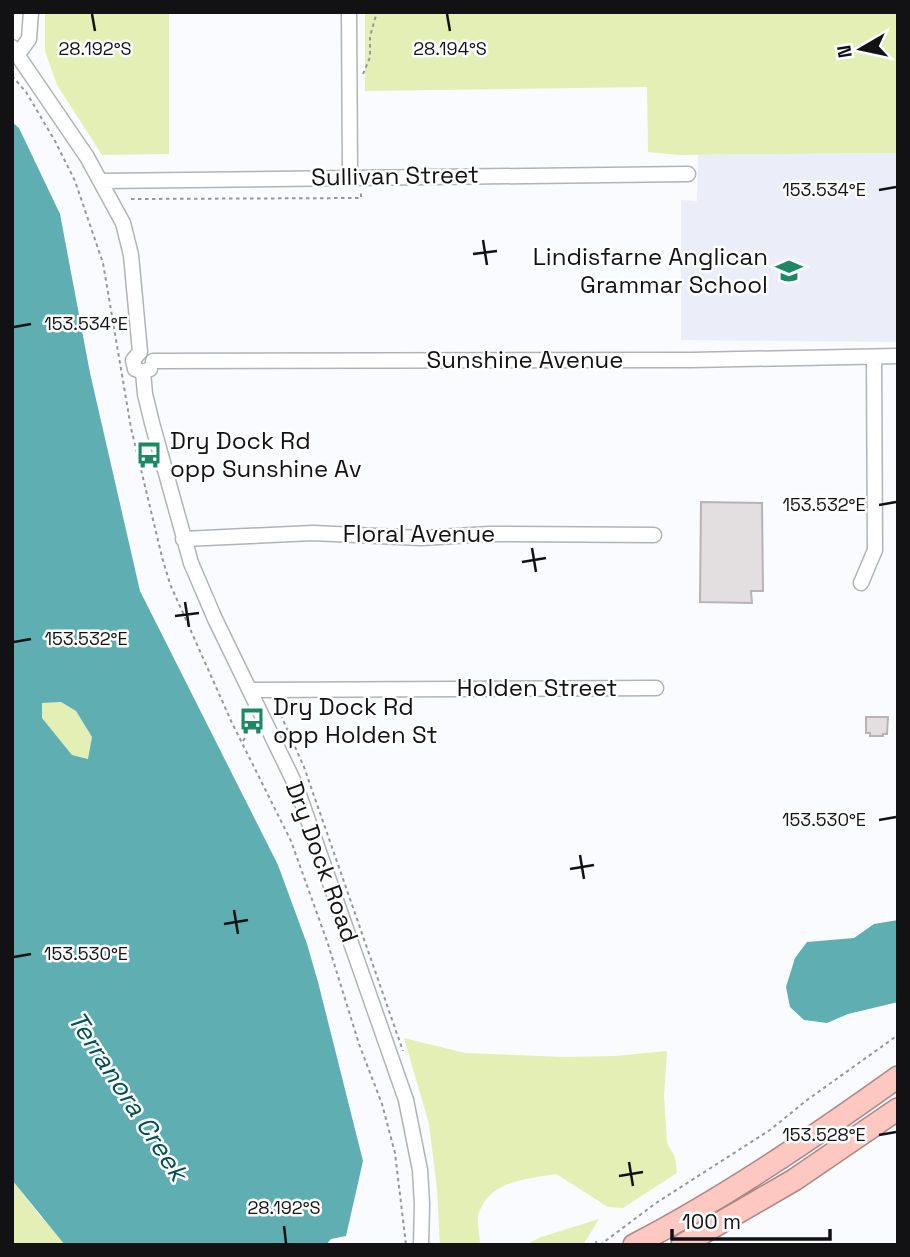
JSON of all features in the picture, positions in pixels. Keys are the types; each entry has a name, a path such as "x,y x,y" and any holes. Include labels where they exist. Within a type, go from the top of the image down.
{"highway":[{"path":"635,1245 793,1149 898,1077"},
{"path":"681,1245 794,1180 898,1109"}],"street":[{"path":"31,12 29,40 15,50 101,181"},
{"path":"349,12 356,176"},
{"name":"Sullivan Street","path":"101,181 688,174"},
{"name":"Dry Dock Road","path":"101,181 124,223 130,242 140,352 134,356 132,363 135,369 148,367 145,394 183,539 197,577 296,786 406,1100 420,1170 421,1245"},
{"name":"Sunshine Avenue","path":"148,367 898,356"},
{"path":"861,583 876,550 874,357"},
{"name":"Floral Avenue","path":"183,539 313,533 421,538 490,534 654,535"},
{"name":"Holden Street","path":"250,690 656,688"}],"path":[{"path":"360,80 370,57 371,30 377,12"},
{"path":"12,76 26,92 75,181 103,263 131,428 170,584 242,742 291,841 328,944 359,1044 382,1104 395,1153 406,1245"},
{"path":"131,200 361,198 356,176"},
{"path":"242,742 252,728"},
{"path":"589,1245 596,1242 599,1245 656,1203 770,1130 898,1035"}],"shaded area":[{"name":"Lindisfarne Anglican Grammar School","path":"898,153 898,342 681,340 681,200 697,201 698,155"}],"green space":[{"path":"45,12 169,12 169,154 102,155 57,85 45,51"},
{"path":"365,12 898,12 898,153 679,155 648,152 647,87 365,91"},
{"path":"61,702 76,711 92,737 89,759 72,755 42,718 42,703"},
{"path":"404,1038 465,1053 565,1057 667,1051 664,1096 667,1143 675,1157 677,1173 623,1208 608,1207 556,1174 521,1180 499,1189 482,1205 478,1217 480,1245 440,1245 429,1124"},
{"path":"12,1180 64,1241 65,1245 12,1245"},
{"path":"599,1219 583,1245 525,1245 541,1237"}],"water":[{"name":"Terranora Creek","path":"12,122 19,128 60,214 90,373 140,591 278,865 318,982 363,1161 346,1236 331,1239 326,1245 65,1245 12,1180","holes":["61,702 76,711 92,737 88,759 72,755 42,718 42,703"]},
{"path":"898,920 898,1002 848,1014 827,1023 804,1020 790,1007 786,987 795,958 807,942 854,938 874,924"}],"building":[{"path":"701,502 762,503 763,591 751,591 752,603 700,602"},
{"path":"866,717 888,717 887,734 870,736 870,733 866,733"}],"place":[{"name":"Lindisfarne Anglican Grammar School","path":"789,271"},
{"name":"Dry Dock Rd opp Sunshine Av","path":"149,455"},
{"name":"Dry Dock Rd opp Holden St","path":"252,721"}]}
